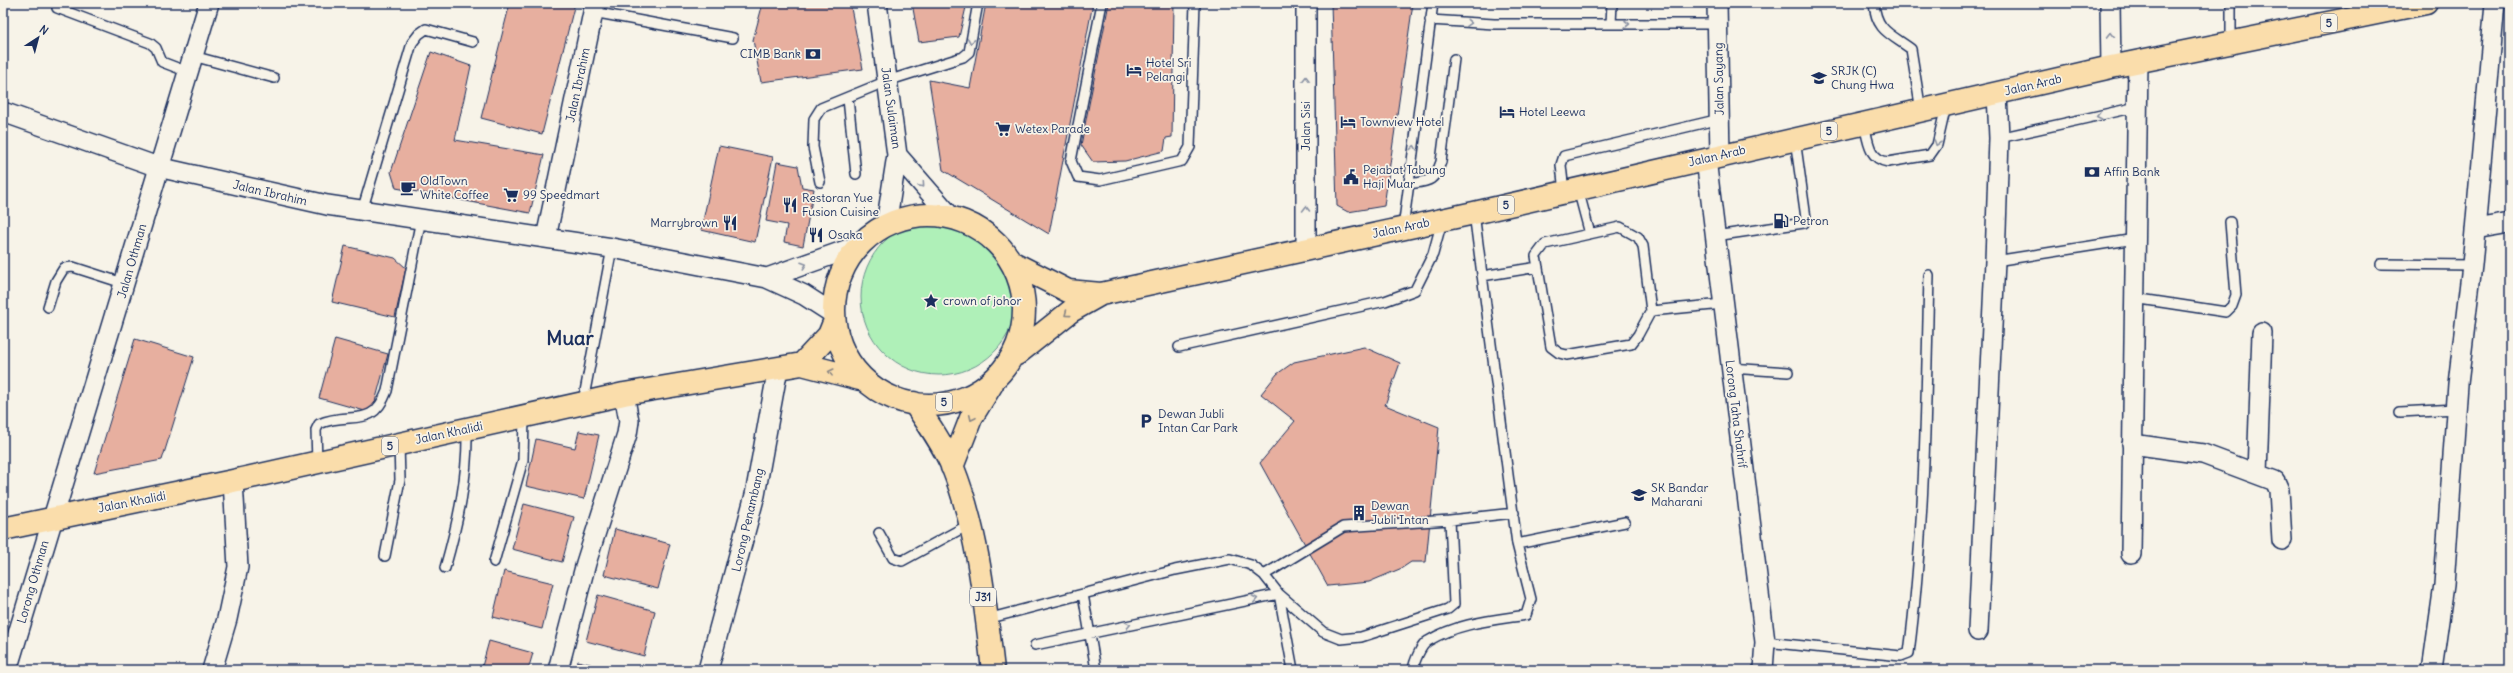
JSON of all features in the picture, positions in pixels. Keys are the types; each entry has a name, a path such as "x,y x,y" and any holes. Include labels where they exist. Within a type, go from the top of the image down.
{"main road":[{"name":"Jalan Arab","path":"1013,263 1068,291 1101,294 1306,248 1474,213 1795,138 1864,124 2111,67 2426,3"},
{"path":"802,364 829,335 833,319 835,289 843,266 857,246 886,225 907,217 929,215 951,217 975,226 996,242 1013,263 1022,285 1026,308 1024,331 1017,354"},
{"name":"5","path":"802,364 860,379 894,398 914,403 962,399 982,389 1000,373 1017,354 1071,310 1101,294"},
{"path":"833,319 842,354 860,379"},
{"name":"Jalan Khalidi","path":"3,529 317,463 624,394 802,364"},
{"path":"952,467 971,418 984,394 1000,373"},
{"name":"J31","path":"914,403 929,424 952,467 970,524 987,619 993,670"}],"street":[{"name":"Jalan Othman","path":"52,518 126,284 158,167 209,3"},
{"name":"Jalan Sulaiman","path":"877,3 898,155 951,217"},
{"name":"Jalan Sisi","path":"1306,3 1306,248"},
{"name":"Jalan Sayang","path":"1713,157 1720,119 1717,3"},
{"path":"2110,3 2111,67"},
{"path":"2432,670 2444,585 2456,409 2472,264 2495,3"},
{"name":"Jalan Ibrahim","path":"546,238 594,8"},
{"path":"2131,554 2134,239 2138,62"},
{"path":"1978,631 1995,261 1999,138 1997,93"},
{"name":"Jalan Ibrahim","path":"3,112 158,167 327,205 612,248 767,278 804,294 833,319"},
{"path":"886,225 898,155"},
{"name":"Lorong Taha Shahrif","path":"1713,157 1715,236 1730,368 1765,642 1763,670"},
{"path":"2475,229 2510,223"},
{"path":"767,278 857,246"},
{"path":"2257,473 2262,333"},
{"name":"Lorong Penambang","path":"708,670 755,495 778,368"},
{"path":"558,670 586,564 627,434 629,421 624,394"},
{"path":"2132,444 2203,454 2275,480 2279,490 2282,540"},
{"path":"212,670 227,619 238,567 233,481"},
{"name":"Lorong Othman","path":"7,670 52,518"}],"lane":[{"path":"820,182 814,147 814,119 821,108 848,99 887,81 963,57 969,52 978,3"},
{"path":"1102,3 1071,161 1078,177 1100,180 1182,161 1190,147 1195,3"},
{"path":"1403,228 1433,3"},
{"path":"1611,24 1612,3"},
{"path":"1874,3 1875,16 1887,34 1911,49 1921,111"},
{"path":"2231,3 2231,43"},
{"path":"57,8 150,43 156,48 162,62 190,64 274,78"},
{"path":"594,8 733,38"},
{"path":"1430,20 1494,24 1718,24"},
{"path":"362,211 412,43 419,34 426,29 473,42"},
{"path":"1409,184 1429,181 1437,175 1441,162 1454,59"},
{"path":"848,99 856,174"},
{"path":"1864,124 1870,150 1881,161 1888,162 1930,155 1937,145 1946,105"},
{"path":"1999,138 2137,107"},
{"path":"1590,234 1561,166 1564,156 1720,119"},
{"path":"1715,236 1804,223 1806,218 1795,138"},
{"path":"1413,670 1414,663 1427,641 1469,624 1526,615 1530,599 1517,544 1474,213"},
{"path":"317,463 316,430 319,424 372,415 382,406 387,391 421,219"},
{"path":"1179,347 1385,301 1415,290 1433,254 1443,219"},
{"path":"2134,298 2226,312 2232,306 2236,295 2230,222"},
{"path":"1620,228 1638,237 1642,246 1651,311 1638,335 1630,344 1567,355 1559,353 1551,347 1538,267 1536,256 1545,244 1620,228"},
{"path":"1995,261 2134,239"},
{"path":"583,404 612,248"},
{"path":"2381,264 2472,264"},
{"path":"48,307 56,281 64,268 73,267 126,284"},
{"path":"1482,276 1538,267"},
{"path":"1765,642 1901,656 1909,653 1916,592 1925,464 1929,275"},
{"path":"1651,311 1723,304"},
{"path":"1730,368 1788,372"},
{"path":"2400,412 2456,409"},
{"path":"494,562 523,460 524,417"},
{"path":"445,568 460,517 467,464 467,429"},
{"path":"385,556 400,480 399,444"},
{"path":"1264,575 1343,527 1450,520 1514,513"},
{"path":"987,619 1083,594 1230,559 1251,565 1264,575 1279,594 1323,632 1341,639 1362,637 1448,609 1454,604 1450,520"},
{"path":"1517,544 1625,522"},
{"path":"879,533 893,558 902,561 970,524"},
{"path":"1083,594 1096,670"},
{"path":"1035,645 1279,594"},
{"path":"1279,594 1293,670"}],"green space":[{"path":"931,219 947,219 962,222 976,228 989,237 999,247 1008,260 1014,274 1017,297 1016,312 1008,334 999,347 989,357 976,366 962,372 947,375 931,375 916,372 902,366 889,357 879,347 870,334 864,320 861,305 861,289 864,274 870,260 879,247 889,237 902,228 916,222"}],"building":[{"path":"510,3 575,3 542,134 481,118"},
{"path":"763,3 850,3 863,69 761,82 753,40"},
{"path":"912,3 967,3 959,37 919,42"},
{"name":"Wetex Parade","path":"986,3 1093,3 1049,234 943,170 929,80 970,88"},
{"name":"Hotel Sri Pelangi","path":"1109,3 1174,3 1172,137 1166,138 1164,151 1125,161 1093,162 1081,145"},
{"path":"1331,3 1413,3 1384,206 1348,212 1337,206"},
{"path":"431,52 471,66 455,140 544,155 530,213 396,188 391,172"},
{"path":"719,146 773,157 755,242 701,230"},
{"name":"Restoran Yue Fusion Cuisine","path":"777,162 798,166 802,187 814,189 803,246 784,242 787,225 766,221"},
{"path":"345,246 395,258 406,268 395,317 332,302"},
{"path":"135,339 194,357 162,460 94,473"},
{"path":"335,339 388,354 372,413 319,398"},
{"name":"Dewan Jubli Intan","path":"1364,347 1400,363 1385,405 1439,427 1426,562 1411,562 1402,568 1369,582 1328,586 1260,463 1295,421 1261,394 1277,374 1294,362"},
{"path":"579,431 599,435 584,499 526,486 536,439 575,448"},
{"path":"524,504 574,517 562,562 512,549"},
{"path":"615,529 670,544 658,589 604,575"},
{"path":"504,571 553,583 542,629 493,617"},
{"path":"598,595 655,611 644,656 586,641"},
{"path":"489,641 533,653 528,670 481,670"},
{"path":"578,661 613,670 576,670"}],"place":[{"name":"CIMB Bank","path":"813,54"},
{"name":"Hotel Sri Pelangi","path":"1134,70"},
{"name":"SRJK (C) Chung Hwa","path":"1819,78"},
{"name":"Hotel Leewa","path":"1507,112"},
{"name":"Townview Hotel","path":"1348,122"},
{"name":"Wetex Parade","path":"1003,129"},
{"name":"Affin Bank","path":"2092,172"},
{"name":"Pejabat Tabung Haji Muar","path":"1351,177"},
{"name":"OldTown White Coffee","path":"408,188"},
{"name":"99 Speedmart","path":"511,195"},
{"name":"Restoran Yue Fusion Cuisine","path":"790,205"},
{"name":"Petron","path":"1781,221"},
{"name":"Marrybrown","path":"730,223"},
{"name":"Osaka","path":"816,235"},
{"name":"crown of johor","path":"931,301"},
{"name":"Dewan Jubli Intan Car Park","path":"1146,421"},
{"name":"SK Bandar Maharani","path":"1639,495"},
{"name":"Dewan Jubli Intan","path":"1359,513"}],"district":[{"name":"Muar","path":"570,338"}]}
